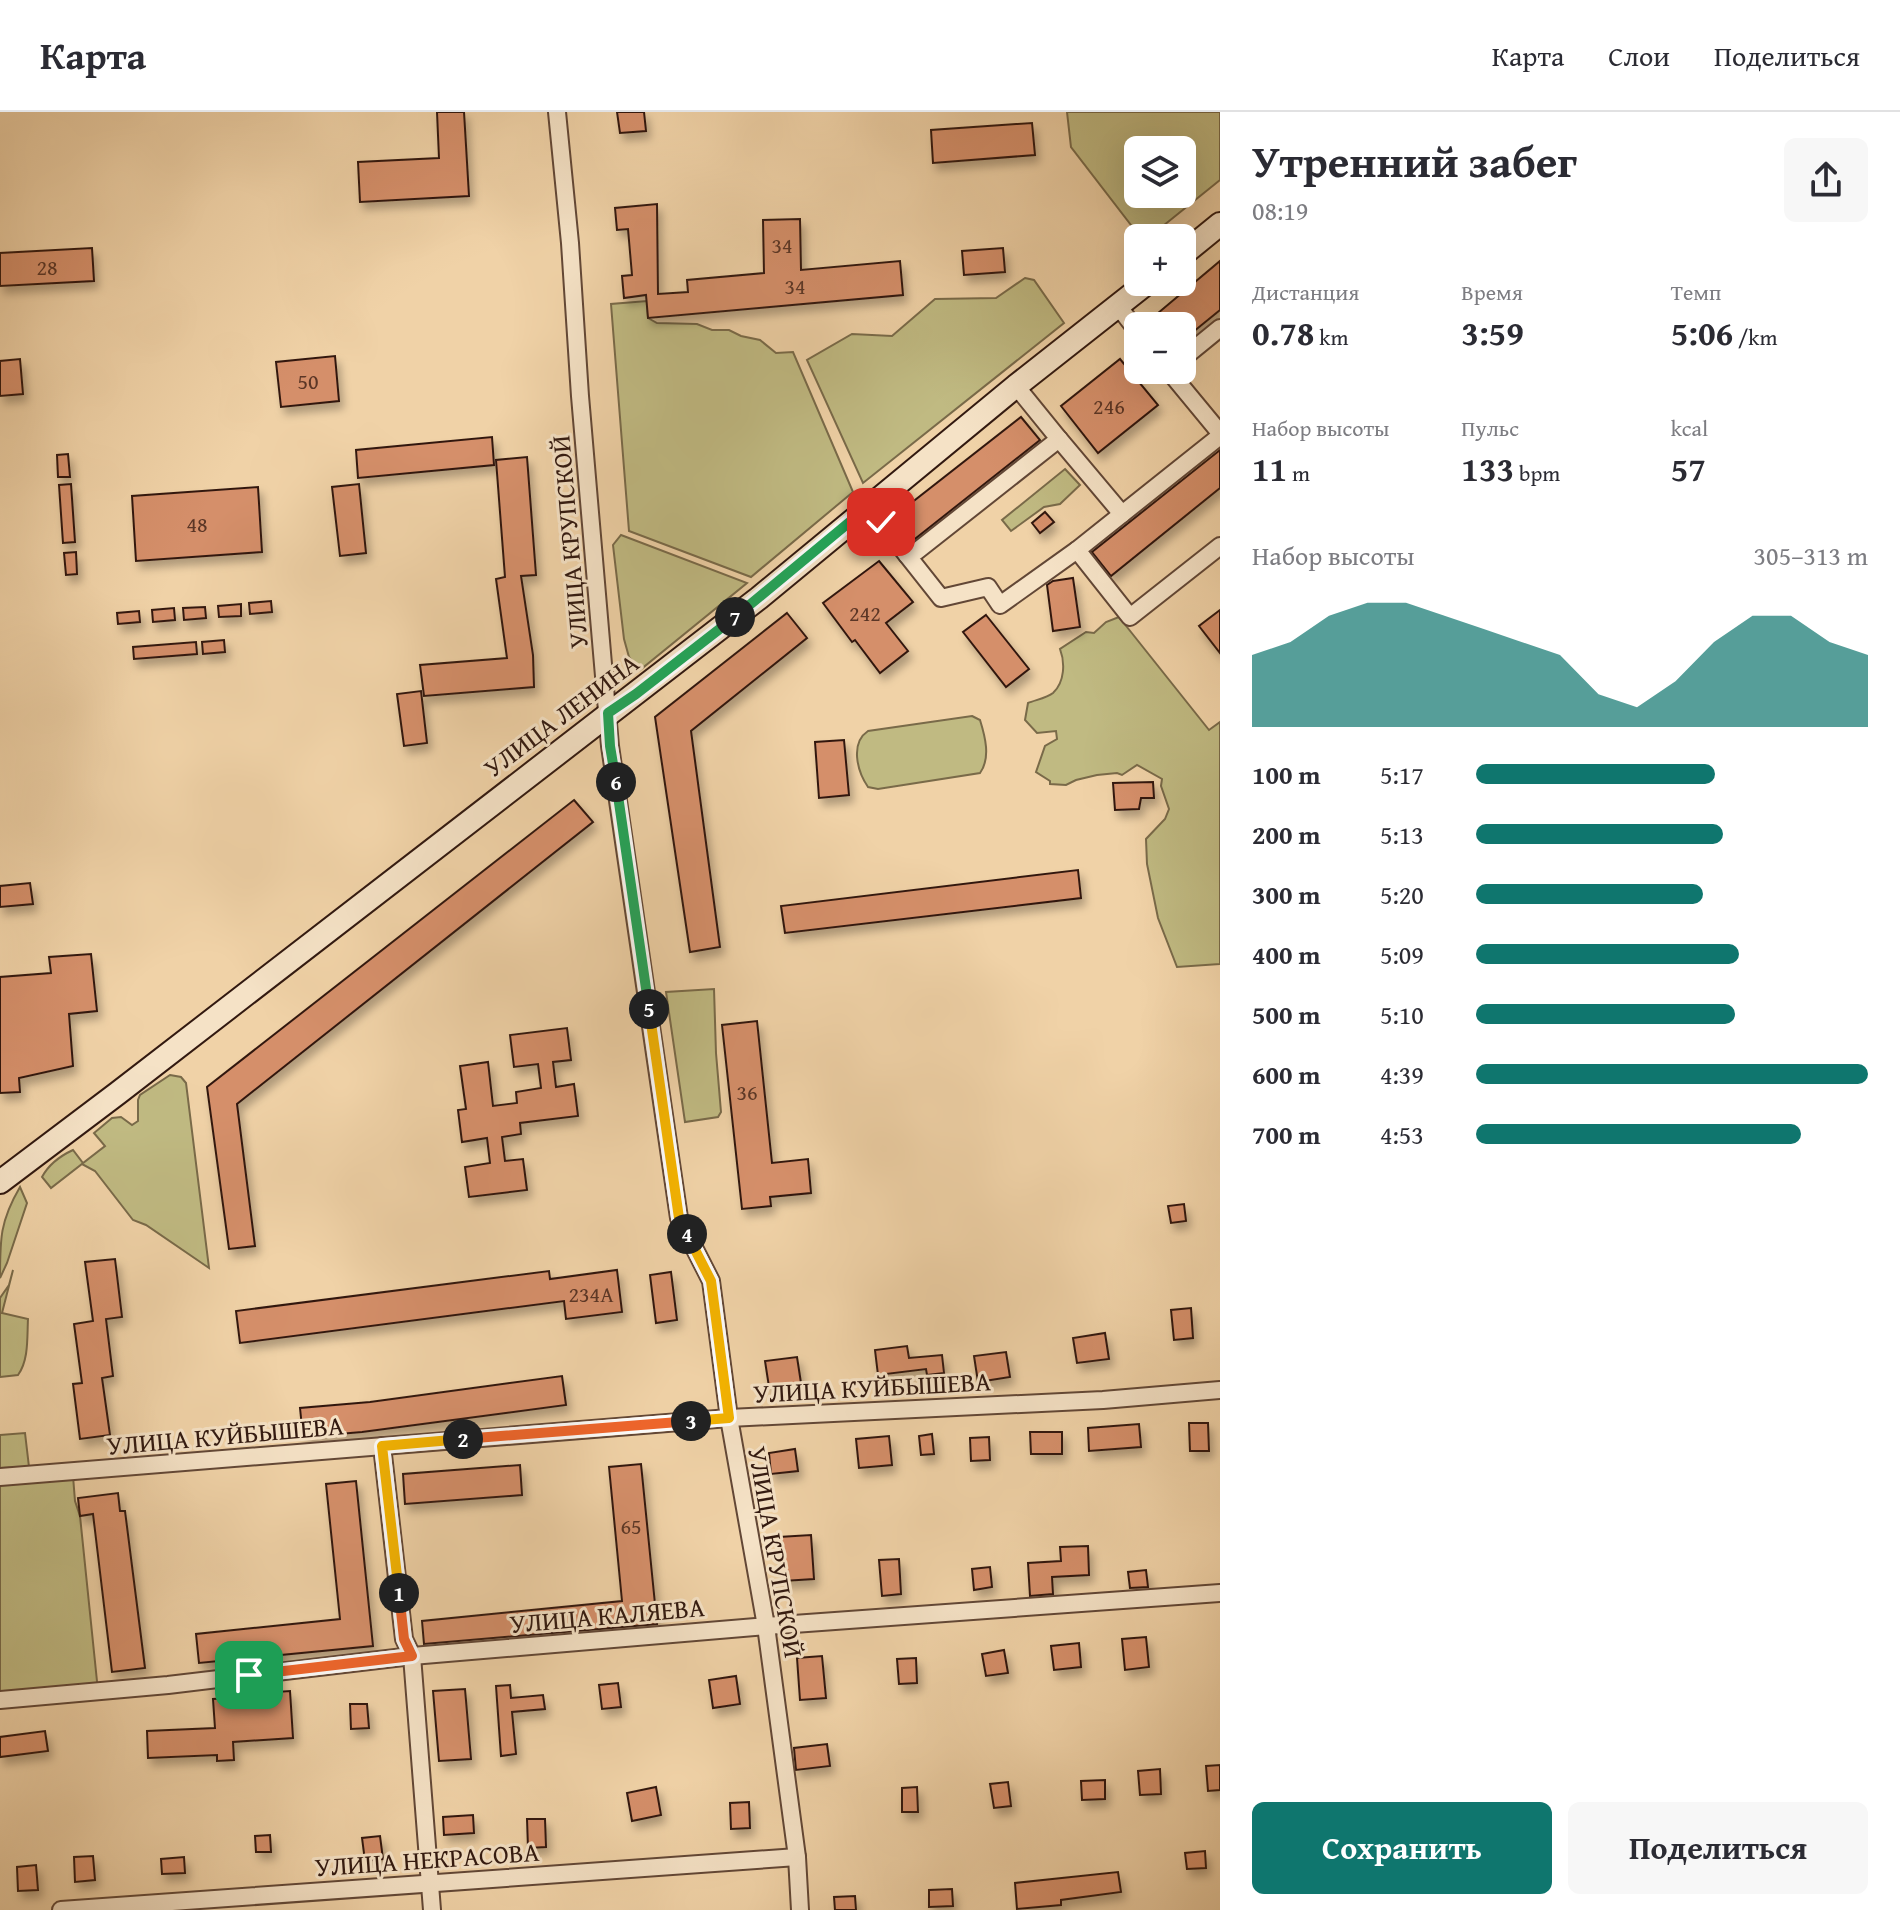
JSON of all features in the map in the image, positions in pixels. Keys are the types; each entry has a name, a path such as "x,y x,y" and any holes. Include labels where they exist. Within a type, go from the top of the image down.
{"street":[{"name":"УЛИЦА КРУПСКОЙ","path":"557,112 610,746 679,1218 711,1281 729,1418 766,1626 797,1857 800,1910"},
{"path":"1196,244 1220,224"},
{"name":"УЛИЦА ЛЕНИНА","path":"0,1182 759,598 1130,296"},
{"path":"1118,306 1124,314"},
{"path":"1196,348 1220,328"},
{"path":"869,506 941,598 988,587 1000,605 1077,550 1220,434 1179,384"},
{"path":"1016,386 1122,514"},
{"path":"907,555 917,551 1059,439"},
{"path":"1077,550 1130,617 1220,546"},
{"name":"УЛИЦА КУЙБЫШЕВА","path":"0,1477 729,1418 1087,1401 1220,1390"},
{"path":"382,1446 404,1639 412,1656 432,1910"},
{"name":"УЛИЦА КАЛЯЕВА","path":"0,1700 168,1685 412,1656 1220,1593"},
{"name":"УЛИЦА НЕКРАСОВА","path":"61,1910 797,1857"}],"shaded area":[{"path":"1067,112 1220,112 1220,180 1196,199 1196,136 1124,136 1124,208 1185,208 1165,224 1130,224 1071,147"},
{"path":"1025,278 1034,280 1064,323 863,483 807,360 852,334 892,336 935,299 996,298"},
{"path":"647,301 648,318 657,323 697,324 712,330 729,330 760,340 776,353 793,352 853,492 751,577 629,531 611,304"},
{"path":"1065,469 1080,485 1060,504 1044,507 1011,531 1002,520"},
{"path":"621,535 747,583 640,670 629,657 624,639 613,545"},
{"path":"1119,617 1209,730 1220,722 1220,964 1177,967 1158,918 1147,864 1146,839 1165,819 1169,809 1161,786 1162,779 1137,765 1122,775 1097,775 1066,785 1050,784 1036,772 1045,746 1057,739 1056,731 1037,733 1025,720 1028,703 1053,693 1060,683 1063,660 1060,649 1086,632 1094,633 1106,622"},
{"path":"972,716 980,720 985,740 985,761 980,773 878,789 868,787 861,773 857,750 862,736 868,731"},
{"path":"714,989 721,1112 718,1117 685,1122 666,992"},
{"path":"170,1075 181,1077 186,1083 209,1268 146,1225 133,1220 95,1171 82,1164 51,1188 42,1177 51,1164 68,1152 73,1150 83,1163 105,1146 94,1133 112,1118 121,1117 132,1125 138,1121 140,1095"},
{"path":"20,1187 27,1203 0,1278 2,1231"},
{"path":"13,1270 2,1313 28,1319 27,1348 18,1375 0,1377 0,1298 9,1285"},
{"path":"25,1433 29,1467 0,1468 0,1435"},
{"path":"73,1476 98,1691 0,1692 0,1482"}],"building":[{"path":"437,112 464,112 469,196 360,202 358,162 439,158"},
{"path":"617,112 644,112 646,131 620,133"},
{"path":"1032,123 1035,155 933,163 931,130"},
{"path":"657,204 658,294 688,292 687,280 764,273 763,220 800,219 801,270 900,261 903,295 648,318 646,295 624,298 622,276 632,275 628,229 617,230 615,208"},
{"path":"92,248 94,281 0,286 0,253"},
{"path":"1003,248 1005,272 964,275 962,251"},
{"path":"1220,261 1220,310 1196,330 1196,312 1159,312 1178,296 1196,296 1196,281"},
{"path":"335,356 339,401 281,407 276,362"},
{"path":"20,359 23,394 0,396 0,361"},
{"path":"1120,359 1124,364 1124,384 1141,384 1158,405 1098,453 1061,406"},
{"path":"1021,417 1040,440 911,542 892,518"},
{"path":"492,437 494,465 358,478 356,450"},
{"path":"1220,450 1220,488 1111,576 1092,552"},
{"path":"68,454 70,477 58,477 57,455"},
{"path":"527,457 536,575 521,576 533,655 534,687 424,696 420,665 507,658 496,579 505,577 496,460"},
{"path":"71,484 75,542 63,543 59,485"},
{"path":"359,484 366,553 340,556 332,487"},
{"path":"258,487 262,552 136,561 132,496"},
{"path":"1045,512 1054,522 1040,533 1032,523"},
{"path":"76,552 77,574 66,575 64,553"},
{"path":"879,561 913,602 886,623 908,651 880,673 823,603"},
{"path":"1073,578 1080,627 1053,631 1047,585"},
{"path":"271,601 272,612 250,614 249,603"},
{"path":"241,604 241,616 219,617 218,606"},
{"path":"205,607 206,618 184,620 183,608"},
{"path":"174,608 175,620 153,622 152,610"},
{"path":"1220,610 1220,653 1199,626"},
{"path":"139,611 140,622 118,624 117,613"},
{"path":"787,613 807,638 691,731 720,947 690,952 655,717"},
{"path":"986,615 1029,669 1006,687 963,632"},
{"path":"224,640 225,652 203,654 202,642"},
{"path":"196,642 197,654 134,659 133,647"},
{"path":"421,691 427,743 404,746 397,694"},
{"path":"844,740 849,795 819,798 815,742"},
{"path":"1153,782 1154,798 1141,798 1139,809 1115,810 1113,783"},
{"path":"574,800 593,822 237,1104 255,1246 229,1249 207,1087"},
{"path":"1078,870 1081,898 785,933 781,906"},
{"path":"30,883 33,904 0,907 0,886"},
{"path":"91,954 97,1011 69,1014 73,1066 19,1078 20,1092 0,1093 0,977 51,973 49,957"},
{"path":"757,1021 772,1163 808,1159 811,1193 770,1197 771,1206 742,1209 722,1025"},
{"path":"567,1028 571,1060 553,1062 556,1087 574,1084 578,1116 520,1123 521,1134 502,1137 505,1161 523,1159 527,1190 469,1197 465,1167 490,1163 487,1138 462,1142 458,1110 466,1109 460,1066 488,1062 493,1106 517,1103 516,1092 541,1088 538,1064 514,1067 510,1035"},
{"path":"1184,1204 1186,1221 1171,1223 1168,1206"},
{"path":"115,1259 122,1317 106,1319 113,1376 102,1378 110,1435 80,1439 73,1384 82,1383 74,1324 93,1321 85,1262"},
{"path":"617,1270 622,1312 566,1319 564,1301 240,1343 236,1311 549,1271 550,1279"},
{"path":"671,1272 677,1320 656,1323 650,1275"},
{"path":"1191,1308 1193,1338 1174,1340 1171,1310"},
{"path":"1105,1333 1109,1359 1077,1363 1073,1338"},
{"path":"907,1346 909,1358 942,1355 944,1373 927,1375 926,1369 878,1375 875,1350"},
{"path":"1006,1352 1010,1377 978,1382 974,1356"},
{"path":"797,1357 801,1383 769,1387 765,1361"},
{"path":"562,1376 566,1405 303,1437 300,1408 370,1402"},
{"path":"1189,1423 1208,1423 1209,1451 1190,1451"},
{"path":"1139,1424 1141,1447 1089,1451 1088,1428"},
{"path":"1030,1432 1062,1432 1062,1454 1031,1454"},
{"path":"932,1434 934,1454 921,1455 919,1436"},
{"path":"889,1436 892,1465 859,1468 856,1439"},
{"path":"989,1437 990,1460 971,1461 970,1438"},
{"path":"795,1449 798,1471 771,1474 769,1453"},
{"path":"641,1464 657,1624 424,1644 422,1621 622,1601 609,1467"},
{"path":"520,1465 522,1495 405,1504 403,1474"},
{"path":"356,1481 373,1646 199,1663 196,1634 340,1619 326,1484"},
{"path":"118,1493 120,1511 125,1511 145,1668 112,1672 93,1514 80,1516 78,1498"},
{"path":"811,1535 814,1579 783,1581 779,1537"},
{"path":"1088,1546 1089,1575 1052,1577 1053,1594 1030,1596 1028,1563 1061,1561 1060,1547"},
{"path":"899,1559 901,1594 882,1596 879,1560"},
{"path":"990,1567 992,1587 974,1590 972,1569"},
{"path":"1146,1570 1148,1587 1130,1588 1128,1572"},
{"path":"1146,1637 1149,1667 1125,1670 1122,1639"},
{"path":"1079,1643 1081,1667 1054,1670 1051,1646"},
{"path":"1004,1650 1008,1673 986,1676 982,1654"},
{"path":"822,1656 826,1698 800,1700 797,1658"},
{"path":"916,1658 917,1683 899,1684 897,1659"},
{"path":"736,1676 740,1704 713,1708 709,1680"},
{"path":"618,1683 621,1707 602,1709 599,1685"},
{"path":"510,1685 511,1698 543,1695 545,1709 512,1712 516,1754 501,1756 496,1686"},
{"path":"465,1689 471,1759 439,1761 433,1691"},
{"path":"290,1691 293,1738 233,1742 234,1760 217,1761 217,1755 148,1758 147,1731 215,1728 213,1699"},
{"path":"350,1704 367,1704 369,1728 351,1729"},
{"path":"45,1731 48,1751 0,1757 0,1737"},
{"path":"827,1744 830,1766 796,1770 794,1748"},
{"path":"1220,1765 1220,1790 1208,1791 1206,1766"},
{"path":"1160,1769 1161,1794 1140,1795 1138,1771"},
{"path":"1105,1780 1105,1799 1082,1800 1081,1781"},
{"path":"1008,1782 1011,1806 994,1808 990,1784"},
{"path":"656,1787 661,1815 632,1821 627,1793"},
{"path":"917,1787 918,1812 902,1812 902,1788"},
{"path":"749,1802 750,1828 731,1829 730,1803"},
{"path":"473,1815 474,1833 444,1835 443,1817"},
{"path":"527,1819 545,1819 546,1847 528,1848"},
{"path":"270,1835 271,1852 256,1852 255,1836"},
{"path":"380,1836 383,1859 365,1861 362,1838"},
{"path":"1205,1851 1206,1868 1187,1869 1185,1853"},
{"path":"93,1856 95,1880 75,1882 74,1857"},
{"path":"184,1857 185,1873 162,1874 161,1859"},
{"path":"36,1865 38,1890 18,1891 17,1867"},
{"path":"1118,1872 1121,1892 1061,1900 1061,1905 1017,1909 1015,1883"},
{"path":"952,1889 953,1906 929,1907 929,1890"},
{"path":"855,1896 856,1910 835,1910 834,1897"}],"route":[{"path":"249,1675 412,1656 404,1639 382,1446 729,1418 711,1281 679,1218 610,746 608,713 759,598 869,506 881,522"}]}
